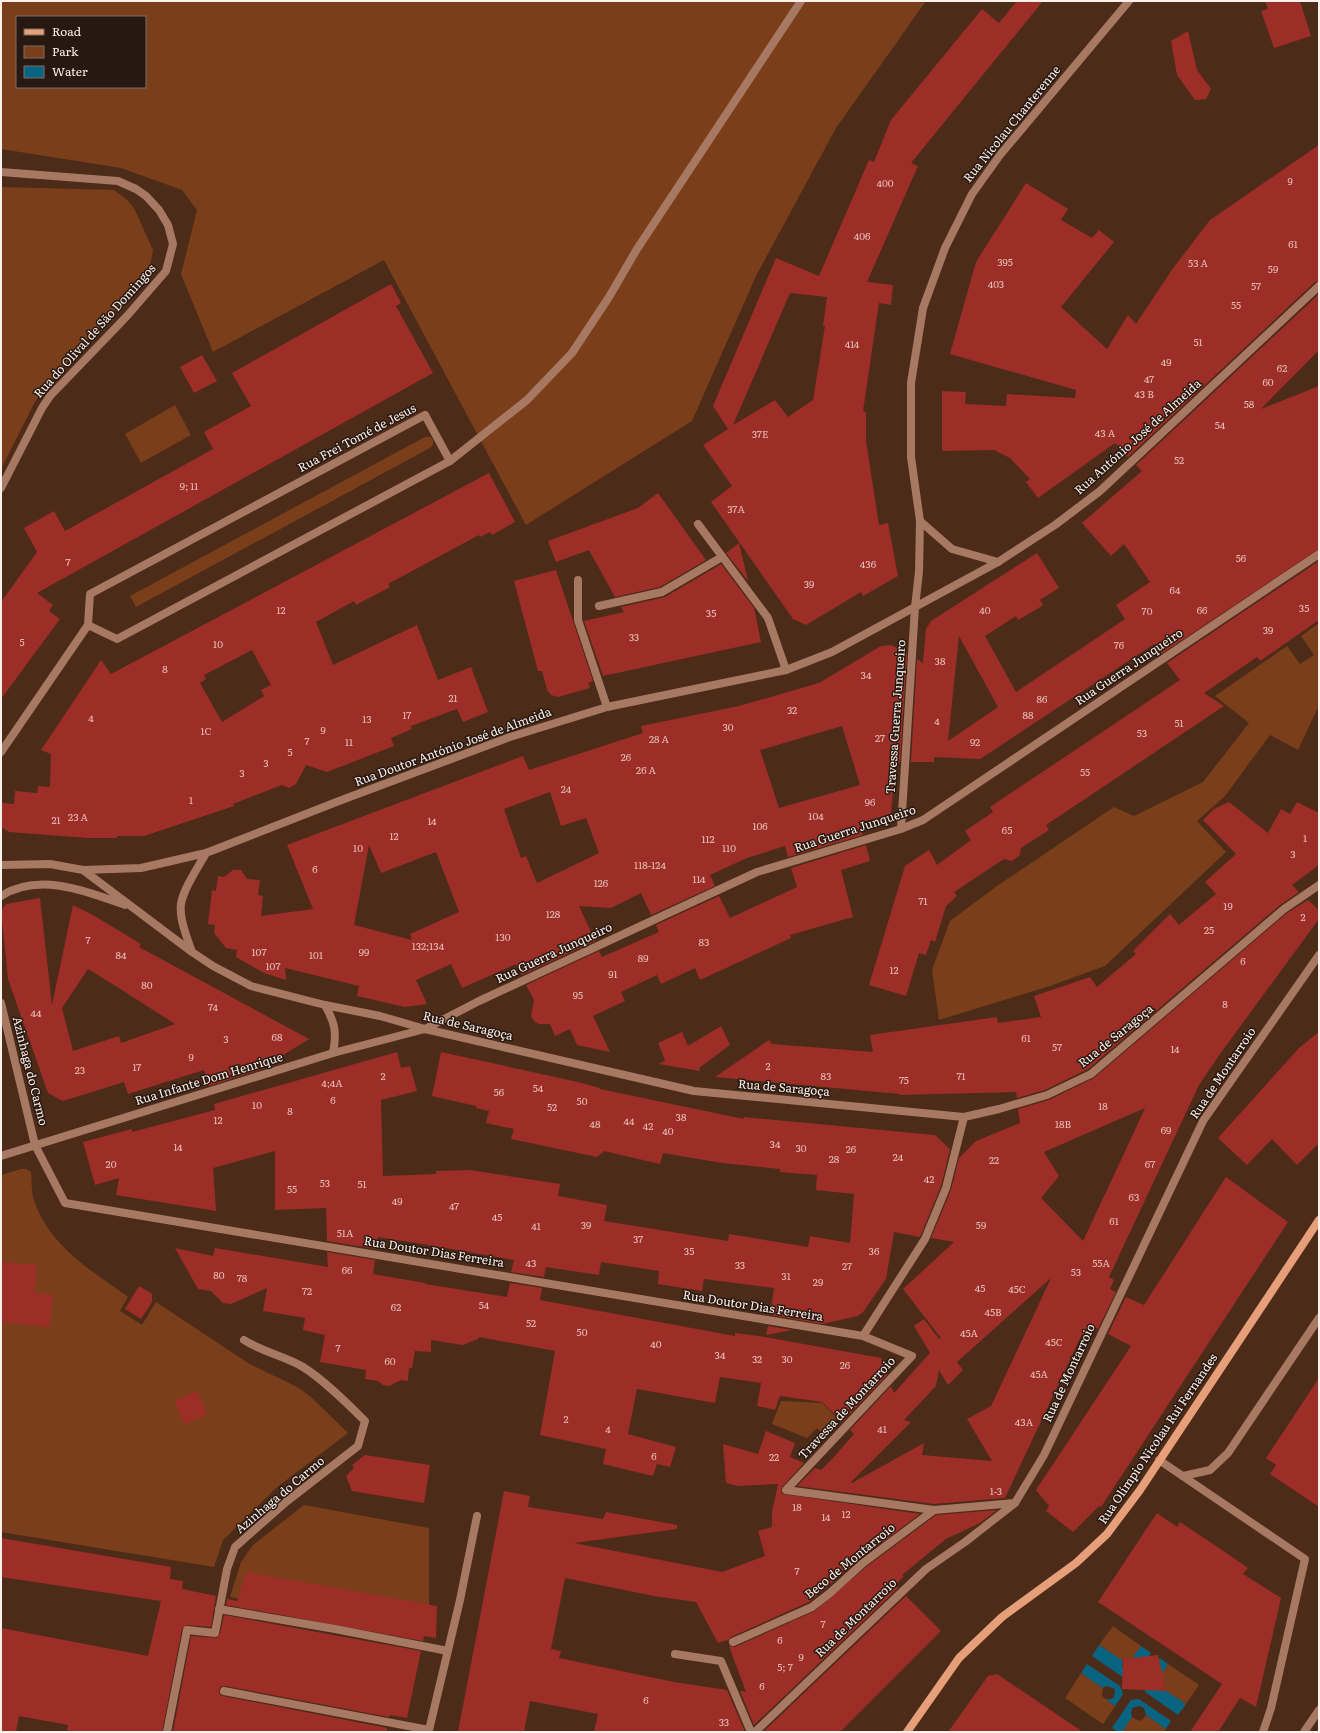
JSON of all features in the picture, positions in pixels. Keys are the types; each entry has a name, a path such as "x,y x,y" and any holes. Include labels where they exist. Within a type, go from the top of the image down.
{"main road":[{"name":"Rua Olímpio Nicolau Rui Fernandes","path":"907,1732 958,1658 1002,1617 1076,1563 1107,1534 1140,1490 1319,1220"}],"street":[{"path":"1,752 88,625 118,639 450,461 527,400 572,353 609,297 637,249 801,1"},
{"name":"Rua Nicolau Chanterenne","path":"915,608 919,572 920,521 911,457 911,383 923,308 945,248 972,194 1000,155 1129,1"},
{"name":"Rua do Olival de São Domingos","path":"1,172 118,181 124,183 146,196 159,210 168,225 173,244 166,271 127,316 50,396 42,408 1,488"},
{"name":"Rua António José de Almeida","path":"915,608 998,562 1055,525 1100,491 1319,286"},
{"name":"Rua Frei Tomé de Jesus","path":"88,625 90,594 425,415 450,461"},
{"path":"920,521 952,549 998,562"},
{"path":"698,524 768,618 786,670"},
{"name":"Rua Guerra Junqueiro","path":"426,1029 479,1001 757,872 901,829 923,820 1319,554"},
{"path":"599,606 662,592 722,557"},
{"path":"578,580 578,620 608,707"},
{"name":"Rua Doutor António José de Almeida","path":"1,865 50,864 83,870 141,868 206,853 510,737 608,707 786,670 832,652 915,608"},
{"name":"Travessa Guerra Junqueiro","path":"901,829 915,608"},
{"path":"192,952 184,927 181,904 191,880 206,853"},
{"name":"Rua de Saragoça","path":"83,870 192,952 251,986 325,1005 380,1016 426,1029 694,1091 964,1117 999,1109 1047,1095 1091,1074 1284,909 1319,885"},
{"path":"1,896 13,888 48,883 86,891 131,907"},
{"name":"Rua de Montarroio","path":"755,1732 926,1568 965,1542 1015,1503 1044,1455 1203,1121 1319,955"},
{"name":"Azinhaga do Carmo","path":"1,1003 35,1146"},
{"path":"325,1005 333,1020 336,1036 333,1053"},
{"name":"Rua Infante Dom Henrique","path":"1,1156 333,1053 426,1029"},
{"path":"863,1336 925,1239 946,1188 964,1117"},
{"name":"Rua Doutor Dias Ferreira","path":"35,1146 65,1203 863,1336"},
{"path":"1183,1476 1210,1470 1228,1453 1319,1318"},
{"name":"Travessa de Montarroio","path":"863,1336 912,1356 786,1490 934,1510 1015,1503"},
{"name":"Azinhaga do Carmo","path":"167,1732 180,1683 187,1630 215,1633 227,1569 235,1548 286,1502 358,1446 365,1421 345,1401 302,1367 256,1348 244,1340"},
{"path":"1159,1460 1305,1559 1271,1708 1263,1732"},
{"name":"Beco de Montarroio","path":"733,1642 812,1608 863,1563 934,1510"},
{"path":"224,1691 429,1730 448,1651 477,1516"},
{"path":"219,1609 335,1629 448,1651"},
{"path":"675,1654 721,1661 751,1732"},
{"path":"1304,1732 1319,1710"}],"green space":[{"path":"1,1 926,1 836,128 756,276 692,421 526,525 384,260 213,352 181,274 197,210 182,190 121,168 1,149"},
{"path":"1,187 114,190 127,200 134,208 153,250 149,272 43,390 35,402 1,469"},
{"path":"175,405 191,435 141,463 125,434"},
{"path":"425,437 430,437 433,440 433,445 430,448 136,607 130,596"},
{"path":"1319,623 1319,705 1298,750 1270,735 1225,796 1197,821 1226,852 1105,966 1050,986 939,1020 932,970 950,921 997,886 1114,807 1134,816 1203,782 1249,723 1215,696 1287,646 1300,664 1314,655 1301,636"},
{"path":"26,1169 31,1172 33,1197 41,1216 50,1231 73,1256 86,1267 128,1297 120,1311 142,1325 156,1302 248,1363 299,1388 312,1398 348,1433 276,1488 223,1540 214,1567 1,1532 1,1175"},
{"path":"781,1401 822,1403 837,1418 823,1434 817,1428 807,1438 772,1424"},
{"path":"304,1505 429,1528 429,1634 230,1597 241,1562 253,1545"},
{"path":"1113,1626 1141,1646 1133,1658 1128,1658 1123,1661 1099,1645"},
{"path":"1168,1664 1199,1685 1186,1704 1163,1689 1165,1683 1159,1677"},
{"path":"1081,1673 1103,1688 1103,1697 1115,1706 1103,1724 1065,1698"},
{"path":"1146,1715 1166,1729 1164,1732 1122,1732 1132,1717 1139,1721"}],"water":[{"path":"1099,1645 1123,1661 1122,1666 1124,1670 1141,1646 1151,1653 1135,1677 1124,1678 1092,1656"},
{"path":"1160,1658 1168,1664 1152,1688 1160,1691 1163,1689 1186,1704 1178,1715 1145,1692 1143,1682"},
{"path":"1087,1664 1120,1686 1123,1694 1115,1706 1106,1699 1112,1699 1114,1697 1115,1690 1113,1688 1106,1686 1103,1688 1081,1673"},
{"path":"1139,1699 1171,1721 1166,1729 1146,1715 1144,1708 1139,1706 1132,1708 1132,1717 1122,1732 1118,1732 1112,1728 1131,1700"}],"building":[{"path":"1017,1 1043,1 911,163 918,166 867,282 893,285 891,305 879,303 863,411 866,412 866,441 879,525 888,523 898,576 863,596 861,592 806,625 793,619 711,502 732,486 703,445 728,429 713,406 776,258 819,276 869,160 874,162 891,120 982,9 999,23","holes":["790,293 827,297 823,326 825,326 813,400 788,417 775,400 733,425"]},
{"path":"1265,1 1300,1 1311,36 1274,48 1261,11 1268,9"},
{"path":"1188,31 1197,70 1211,89 1206,99 1195,100 1177,75 1171,41"},
{"path":"1319,145 1319,281 1315,282 1128,457 1115,443 1038,498 1026,482 1030,479 1010,458 994,450 942,451 942,391 966,392 965,404 1006,406 1007,394 1075,398 1076,390 950,354 976,262 1026,183 1068,209 1061,220 1092,238 1099,230 1114,242 1061,307 1107,349 1128,315 1136,324 1171,271 1210,220"},
{"path":"391,284 401,303 396,306 433,373 37,593 53,605 49,611 60,619 1,699 1,602 37,552 24,528 54,511 65,531 213,449 204,432 251,406 232,373"},
{"path":"1319,294 1319,350 1261,409 1319,386 1319,549 1161,654 1154,644 980,759 934,757 934,762 911,762 917,659 923,663 926,629 931,621 1037,553 1059,588 1040,600 1043,605 1037,609 1018,620 1016,616 985,636 1016,692 1125,619 1116,605 1150,582 1124,544 1111,556 1082,523 1142,471 1136,465","holes":["959,636 998,707 948,741"]},
{"path":"202,355 217,381 194,393 180,367"},
{"path":"489,473 515,522 492,535 490,532 480,537 479,535 388,584 390,587 356,605 354,601 316,622 333,665 417,625 438,680 471,667 488,712 463,722 457,709 411,726 412,729 391,738 394,746 327,772 306,765 296,784 289,788 282,785 233,804 234,806 144,836 88,838 9,832 1,827 1,803 14,804 15,791 37,793 38,786 50,787 51,754 41,750 101,660 111,674","holes":["252,650 271,685 261,690 264,696 222,722 200,683 206,679 204,675"]},
{"path":"658,493 706,560 660,587 615,597 589,550 556,562 548,541 638,508"},
{"path":"739,543 748,581 726,553"},
{"path":"1319,561 1319,620 1260,661 1257,657 1204,693 1224,706 1046,825 1049,830 1021,848 1020,855 1012,861 1004,859 954,892 957,896 946,906 935,942 931,940 926,955 919,953 906,996 869,985 905,866 929,850 937,865 971,840 965,831 993,812 990,807 1180,680 1167,663"},
{"path":"721,564 754,608 761,642 603,676 584,621 624,612 621,607 665,597"},
{"path":"556,570 593,681 588,683 590,688 558,697 551,695 547,690 542,671 538,671 514,581"},
{"path":"891,645 907,653 900,762 895,762 891,814 859,823 863,835 788,857 785,846 747,858 710,875 715,886 651,915 641,893 611,908 579,906 595,941 522,975 516,964 462,988 451,964 416,980 427,1004 405,1007 357,996 359,986 285,968 286,980 264,973 236,957 237,950 226,948 214,933 215,925 208,924 212,890 216,891 218,876 224,877 233,870 241,870 247,879 260,880 258,895 263,896 261,916 313,909 287,845 523,756 529,770 643,733 641,726 739,706 819,683 881,646","holes":["842,726 860,785 779,808 760,750","550,792 561,826 586,818 599,853 537,883 526,856 521,858 504,809","369,845 381,873 436,852 459,912 410,934 412,940 354,925"]},
{"path":"1229,802 1268,833 1281,809 1290,814 1297,802 1319,813 1319,865 1292,885 1299,892 1280,905 1088,1069 1045,1090 1017,1098 1016,1092 899,1095 900,1094 715,1077 769,1040 772,1044 873,1052 870,1035 997,1017 998,1023 1041,1017 1034,996 1090,977 1097,987 1136,954 1133,951 1170,914 1179,925 1216,894 1205,882 1236,854 1203,820 1214,809"},
{"path":"866,845 870,861 841,870 853,917 790,935 791,938 700,980 695,968 661,984 657,975 621,992 625,1001 593,1016 610,1052 577,1045 570,1029 555,1036 550,1024 539,1024 534,1021 531,1016 534,1000 526,985 599,951 602,957 659,932 656,925 719,896 730,918 797,887 791,868"},
{"path":"40,898 52,1005 73,905 93,915 141,944 139,947 309,1039 259,1070 209,1086 204,1070 128,1094 124,1082 63,1101 48,1093 8,979 1,911 6,904","holes":["88,969 175,1024 121,1043 119,1036 73,1051 62,1008"]},
{"path":"1308,900 1319,910 1319,919 1199,1085 1109,1277 1114,1280 1110,1289 1116,1292 1098,1329 1092,1326 1086,1338 1082,1334 1005,1498 934,1504 797,1486 815,1468 821,1470 833,1458 854,1434 850,1430 891,1386 894,1393 930,1353 914,1326 924,1319 939,1339 941,1338 903,1289 954,1242 931,1238 951,1190 959,1158 976,1141 1020,1123 1018,1109 1049,1100 1094,1078 1287,913","holes":["1145,1108 1121,1160 1083,1241 1041,1198 1059,1176 1044,1152","1051,1278 991,1406 967,1419 992,1461 922,1455 924,1443 852,1483 851,1482 911,1422 904,1420 936,1386 939,1370 948,1385 963,1370 957,1362"]},
{"path":"721,1026 730,1045 699,1068 700,1071 659,1064 665,1060 658,1043 682,1032 688,1046"},
{"path":"1319,1032 1319,1143 1297,1165 1272,1139 1247,1165 1218,1138 1299,1048"},
{"path":"397,1052 401,1068 410,1066 417,1091 381,1100 383,1176 436,1174 436,1171 470,1170 560,1184 558,1196 607,1205 604,1221 728,1241 729,1234 808,1247 810,1236 850,1243 854,1194 816,1190 817,1175 780,1172 780,1169 722,1163 663,1153 660,1164 604,1151 597,1157 511,1139 514,1129 486,1123 489,1111 476,1108 476,1106 432,1096 441,1052 578,1082 600,1089 744,1119 743,1117 935,1135 950,1149 941,1186 920,1237 894,1232 886,1279 863,1312 858,1316 822,1324 770,1315 774,1288 704,1279 702,1291 658,1284 659,1271 601,1262 599,1275 546,1267 544,1277 511,1272 514,1260 434,1246 378,1237 376,1249 327,1241 326,1208 275,1210 275,1151 213,1168 216,1211 116,1195 119,1178 95,1185 83,1142 132,1129 132,1132 215,1110 214,1104"},
{"path":"1226,1177 1288,1222 1101,1507 1099,1506 1073,1532 1046,1511 1049,1506 1036,1490 1131,1346 1108,1334 1126,1297 1144,1305"},
{"path":"175,1248 213,1256 215,1248 328,1267 327,1252 375,1260 373,1274 507,1297 510,1283 542,1288 540,1300 735,1336 735,1333 765,1337 881,1358 887,1375 842,1422 822,1402 780,1396 775,1410 757,1406 761,1383 720,1377 715,1403 637,1389 628,1434 676,1447 670,1467 657,1464 653,1476 603,1464 606,1449 540,1435 555,1351 479,1337 478,1339 463,1345 431,1340 431,1352 415,1351 412,1368 409,1368 408,1381 401,1380 389,1386 383,1385 378,1381 365,1379 366,1370 320,1362 325,1335 303,1330 305,1318 263,1311 267,1288 231,1304 223,1303 211,1291 198,1289"},
{"path":"1,1262 37,1265 34,1293 53,1295 49,1327 1,1322"},
{"path":"139,1286 152,1294 152,1302 141,1319 125,1309"},
{"path":"768,1326 792,1330 766,1335"},
{"path":"1319,1378 1319,1507 1270,1474 1276,1465 1266,1458"},
{"path":"197,1391 207,1415 184,1424 175,1401"},
{"path":"766,1431 795,1443 790,1457 804,1463 782,1487 781,1491 783,1494 920,1514 860,1559 809,1602 731,1637 728,1641 718,1643 696,1602 654,1596 565,1578 551,1649 561,1651 559,1658 674,1682 727,1690 745,1732 594,1732 598,1714 530,1701 524,1732 458,1732 504,1491 530,1496 528,1507 603,1519 606,1512 677,1525 677,1529 574,1543 722,1572 765,1556 758,1531 772,1527 772,1512 778,1484 738,1486 726,1483 723,1444 758,1454"},
{"path":"365,1455 430,1465 424,1503 352,1491 346,1476 354,1468 352,1465"},
{"path":"997,1510 980,1523 946,1539 902,1575 904,1576 895,1585 898,1588 754,1725 740,1691 746,1692 729,1646 735,1647 815,1611 866,1567 936,1515"},
{"path":"1157,1513 1177,1527 1180,1522 1225,1552 1248,1568 1243,1574 1281,1598 1256,1707 1240,1698 1218,1732 1190,1732 1222,1684 1098,1602"},
{"path":"1,1538 171,1567 170,1579 183,1581 182,1589 216,1596 211,1627 187,1625 182,1629 162,1732 67,1732 68,1725 19,1716 16,1732 1,1732 1,1628 148,1656 161,1601 1,1577"},
{"path":"246,1572 437,1606 436,1638 424,1636 423,1641 226,1605 227,1599 237,1601"},
{"path":"906,1596 941,1631 840,1732 763,1732"},
{"path":"224,1615 421,1651 407,1718 390,1715 389,1717 225,1686 220,1687 220,1695 387,1728 387,1732 173,1732 191,1636 217,1638 220,1634"},
{"path":"1158,1655 1166,1691 1122,1689 1123,1659"},
{"path":"997,1674 1083,1732 948,1732 988,1676"}]}
